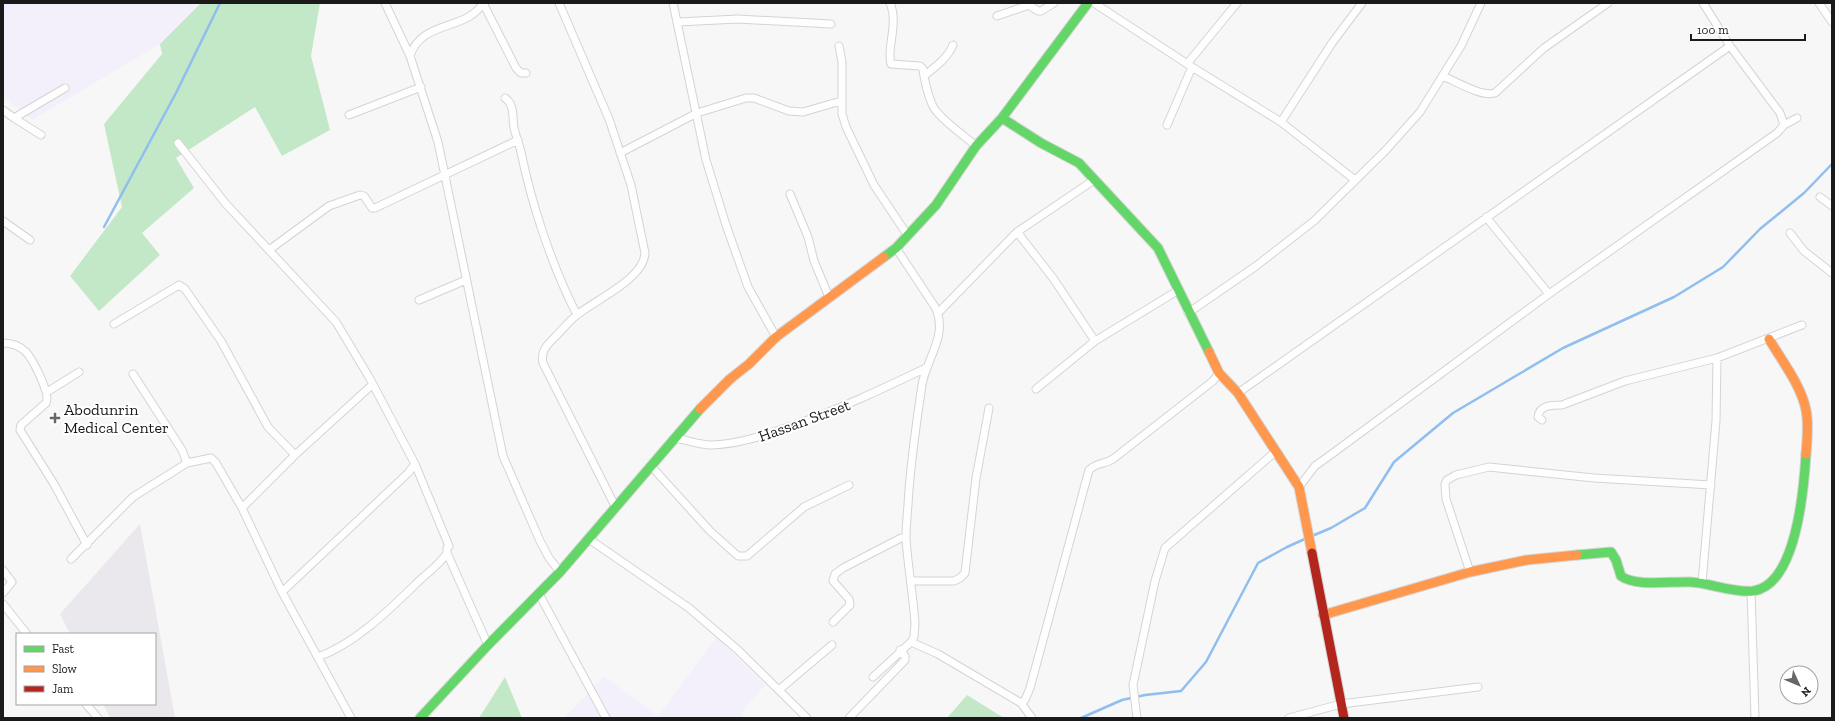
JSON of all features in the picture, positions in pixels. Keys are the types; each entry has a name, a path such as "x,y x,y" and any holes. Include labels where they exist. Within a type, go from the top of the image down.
{"street":[{"path":"385,3 410,56 438,142 503,456 543,546 549,558 560,572"},
{"path":"410,56 412,49 423,36 471,16 479,10 483,3"},
{"path":"483,3 516,68 521,73 526,74"},
{"path":"559,3 609,120 631,185 643,240 645,258 639,270 618,288 576,315 548,344 543,350 541,356 543,363 616,508"},
{"path":"673,3 706,160 726,225 748,287 776,337"},
{"path":"890,3 894,31 890,62 894,65 920,66 923,69 933,108 976,146"},
{"path":"997,16 1029,5 1038,11 1041,11 1054,3"},
{"path":"420,718 488,645 560,572 652,467 695,415 730,379 749,364 776,337 829,296 896,248 908,236 936,205 976,146 1002,118 1088,3"},
{"path":"1094,3 1189,66 1281,122 1355,180"},
{"path":"1168,125 1189,66 1237,3"},
{"path":"1281,122 1332,43 1362,3"},
{"path":"1188,313 1256,266 1314,221 1334,203 1386,150 1420,112 1461,46 1481,3"},
{"path":"1443,76 1488,95 1495,93 1544,48 1608,3"},
{"path":"1703,3 1730,46 1780,113 1784,124"},
{"path":"1819,3 1832,22"},
{"path":"678,22 738,19 831,24"},
{"path":"924,76 944,58 951,50 953,45"},
{"path":"839,46 842,62 842,114 846,126 871,178 908,236"},
{"path":"1238,393 1730,46"},
{"path":"349,115 420,86"},
{"path":"14,118 65,88"},
{"path":"505,98 508,100 513,112 514,127 532,196 560,281 576,315"},
{"path":"620,153 697,113 746,98 754,98 789,111 802,112 841,101"},
{"path":"3,110 41,135"},
{"path":"1002,118 1041,143 1079,163 1158,248 1177,291 1202,342 1215,364 1218,373 1238,393 1272,443 1275,452 1299,487 1310,537 1323,615 1344,718"},
{"path":"1299,487 1315,466 1548,294 1777,133 1784,124 1797,118"},
{"path":"269,250 329,206 360,194 364,196 372,208 375,208 518,140"},
{"path":"178,143 226,204 336,322 369,377 415,464 449,546 447,548 448,553 488,645"},
{"path":"938,313 1017,232 1094,180"},
{"path":"790,194 808,237 814,261 829,296"},
{"path":"1820,197 1832,206"},
{"path":"1486,217 1548,294"},
{"path":"3,221 30,240"},
{"path":"1017,232 1053,278 1094,341"},
{"path":"1790,233 1804,251 1832,273"},
{"path":"873,678 900,650 911,642 914,637 915,623 912,581 906,538 910,468 922,383 926,368 933,355 940,332 938,313 896,248"},
{"path":"419,300 466,280"},
{"path":"114,324 179,284 185,289 221,340 268,427 296,455"},
{"path":"1036,390 1094,341 1177,291"},
{"path":"1542,420 1538,417 1539,412 1543,408 1552,405 1562,405 1625,382 1717,358 1802,325"},
{"path":"1323,615 1470,572 1526,560 1611,552 1614,555 1619,574 1623,579 1653,583 1702,583 1751,591 1767,586 1774,580 1785,563 1799,521 1805,481 1808,431 1804,405 1769,339"},
{"path":"3,343 11,344 25,352 47,392 48,400 46,403 21,425 20,430 54,484 87,545"},
{"path":"1702,583 1716,421 1717,358"},
{"name":"Hassan Street","path":"675,438 709,445 734,443 760,437 811,420 926,368"},
{"path":"47,392 79,372"},
{"path":"1021,703 1025,700 1030,688 1089,470 1097,464 1108,463 1213,381 1218,373"},
{"path":"133,374 182,450 187,462"},
{"path":"242,508 296,455 372,385"},
{"path":"912,581 954,581 965,573 976,478 989,408"},
{"path":"1137,718 1134,685 1155,581 1165,548 1275,452"},
{"path":"71,559 87,545 133,497 187,462 211,458 220,470 242,508 282,592 351,718"},
{"path":"282,592 408,473 415,464"},
{"path":"652,467 710,531 738,556 747,556 804,507 849,485"},
{"path":"1470,572 1446,499 1445,484 1447,480 1456,475 1489,467 1594,478 1711,485"},
{"path":"833,622 850,605 849,599 833,581 835,574 843,568 901,538 906,538"},
{"path":"589,539 689,608 738,650 807,718"},
{"path":"318,657 333,650 366,629 448,553"},
{"path":"3,570 12,582 3,593"},
{"path":"1751,591 1755,718"},
{"path":"539,594 606,718"},
{"path":"3,604 26,633"},
{"path":"911,642 938,654 1021,703 1032,718"},
{"path":"780,690 832,645"},
{"path":"852,717 905,660 905,656 900,650"},
{"path":"1290,718 1341,704 1478,687"},
{"path":"87,705 98,718"}],"shaded area":[{"path":"3,3 201,3 160,44 32,120 3,97"},
{"path":"140,524 175,718 110,718 104,705 156,705 156,633 70,633 60,614"},
{"path":"717,637 765,685 741,713 745,718 564,718 604,676 658,716"}],"green space":[{"path":"201,3 320,3 311,56 330,130 282,156 255,107 176,158 194,188 142,233 160,255 99,311 70,276 122,207 104,124 162,54 160,44"},
{"path":"505,677 522,718 479,718"},
{"path":"967,695 1004,718 947,718"}],"waterway":[{"path":"104,227 176,93 220,3"},
{"path":"1312,536 1331,528 1365,508 1394,462 1453,413 1563,348 1674,297 1723,267 1760,229 1804,193 1832,164"},
{"path":"1081,718 1122,700 1145,695 1181,691 1206,662 1258,563 1307,538"}],"traffic: fast":[{"path":"884,257 896,248 936,205 976,146 1002,118 1088,3"},
{"path":"1002,118 1041,143 1079,163 1158,248 1209,352"},
{"path":"420,718 488,645 560,572 700,409"},
{"path":"1577,555 1611,552 1616,560 1621,576 1635,581 1654,583 1690,582 1737,591 1753,591 1768,585 1780,572 1789,554 1800,510 1806,454"}],"traffic: slow":[{"path":"700,409 776,337 884,257"},
{"path":"1769,339 1796,382 1804,401 1808,432 1806,454"},
{"path":"1209,352 1219,373 1238,393 1299,487 1312,553"},
{"path":"1323,615 1470,572 1527,560 1577,555"}],"traffic: jam":[{"path":"1312,553 1344,718"}],"place":[{"name":"Abodunrin Medical Center","path":"55,418"}]}
